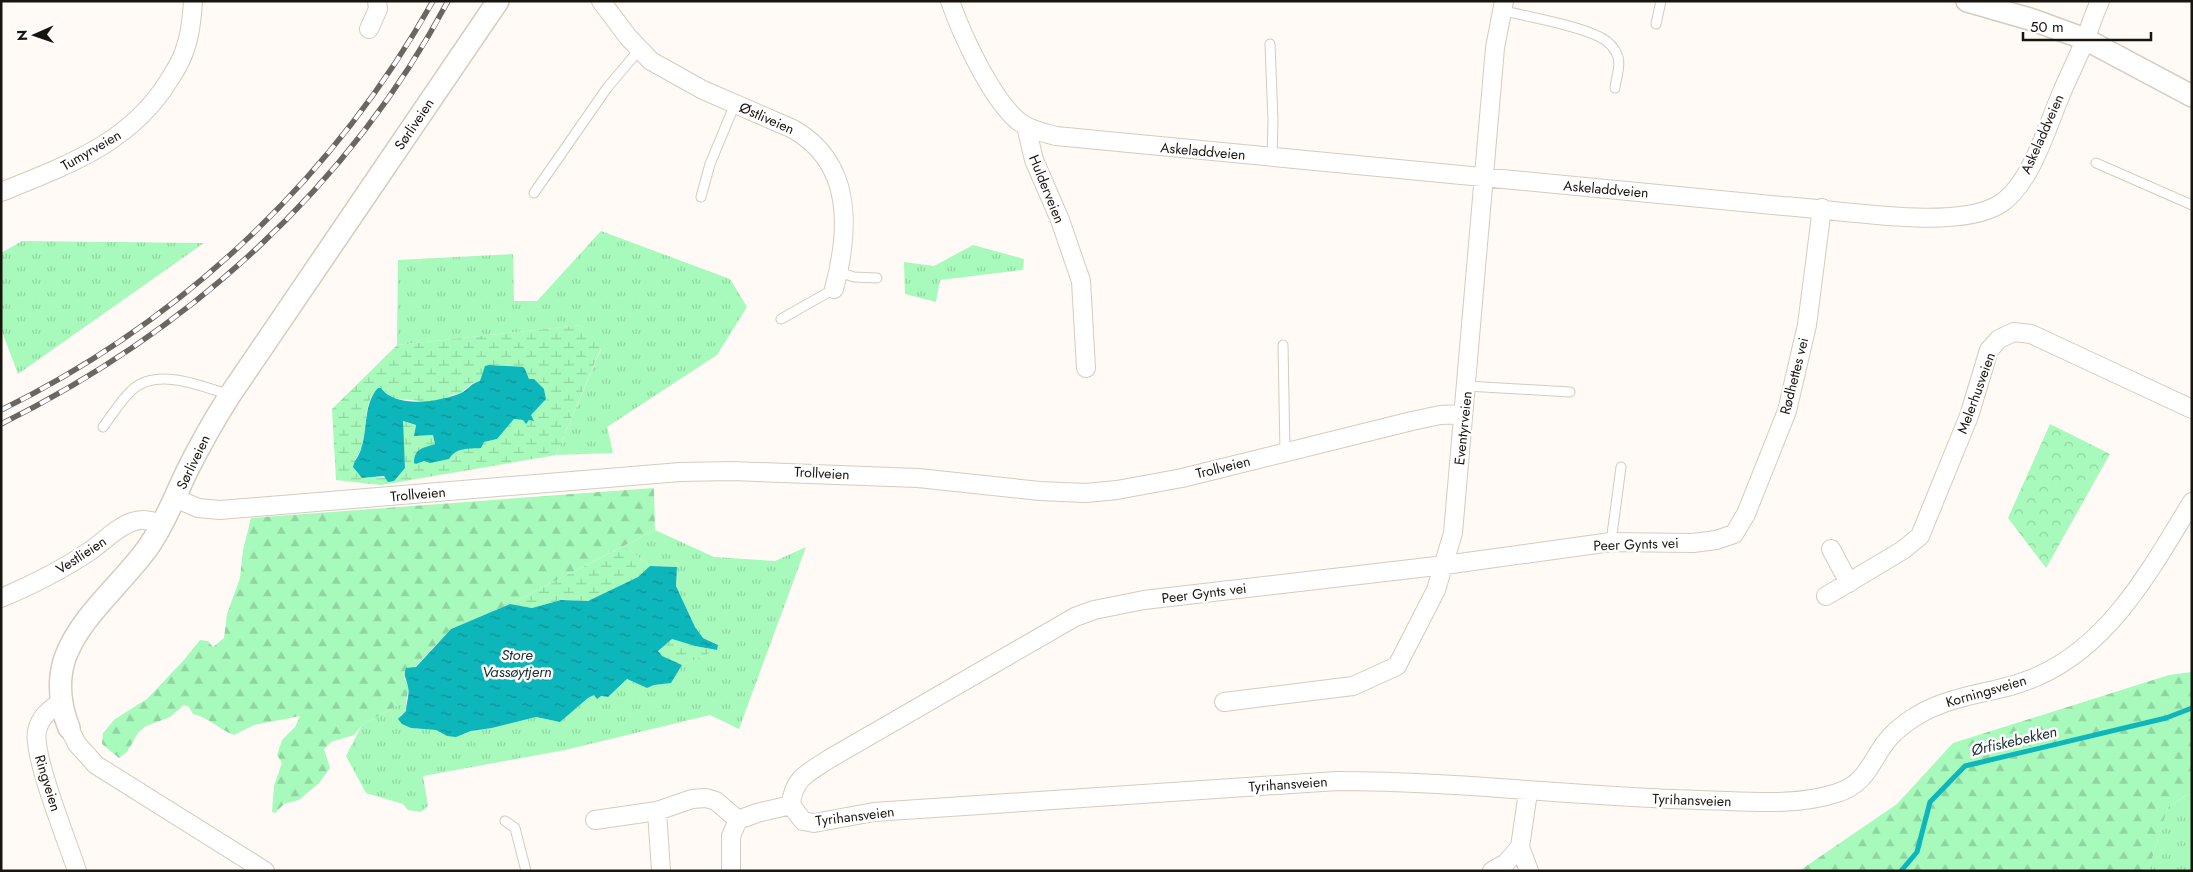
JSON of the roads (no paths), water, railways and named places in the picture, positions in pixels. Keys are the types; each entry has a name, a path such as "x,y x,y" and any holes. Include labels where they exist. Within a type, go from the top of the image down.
{"street":[{"name":"Tumyrveien","path":"1,192 75,162 112,141 141,118 162,92 178,66 186,48 193,1"},
{"path":"369,29 378,9 377,1"},
{"name":"Sørliveien","path":"265,871 96,765 77,744 69,728 61,702 59,687 61,673 72,645 105,598 140,558 162,525 198,449 230,395 498,1"},
{"name":"Østliveien","path":"601,1 639,50 651,61 669,72 735,104 806,136 825,156 837,178 843,204 843,241 836,280"},
{"path":"950,1 967,42 992,87 1007,109 1026,126"},
{"path":"1967,1 2034,20 2085,40 2192,96"},
{"name":"Askeladdveien","path":"1026,126 1056,136 1083,140 1822,208 1876,215 1938,218 1978,213 2001,203 2019,184 2028,169 2085,40 2100,1"},
{"name":"Eventyrveien","path":"1224,702 1353,686 1397,666 1436,590 1453,533 1495,48 1503,6"},
{"name":"Hulderveien","path":"1026,126 1034,160 1063,228 1081,281 1086,368"},
{"name":"Rødhettes vei","path":"1734,534 1746,514 1787,411 1807,325 1822,208"},
{"name":"Melerhusveien","path":"1826,596 1904,550 1920,536 1969,416 1989,350 1999,339 2014,332 2031,334 2192,409"},
{"name":"Trollveien","path":"175,498 198,508 220,510 680,472 750,470 918,478 1040,491 1086,493 1173,480 1429,417 1463,414"},
{"name":"Korningsveien","path":"1795,801 1814,800 1841,792 1866,775 1890,737 1914,717 1937,705 2003,689 2039,676 2075,654 2110,622 2148,575 2192,502"},
{"name":"Vestlieien","path":"1,598 38,583 90,551 127,524 144,520 162,525"},
{"name":"Peer Gynts vei","path":"791,805 792,790 800,778 1084,613 1144,600 1445,565 1611,542 1693,543 1716,540 1734,534"},
{"path":"1831,549 1849,583"},
{"name":"Ringveien","path":"61,702 42,718 36,739 42,767 77,871"},
{"name":"Tyrihansveien","path":"791,805 804,821 814,823 874,812 1337,781 1390,781 1528,792 1662,799 1795,801"},
{"path":"1528,792 1520,847 1529,871"},
{"path":"595,820 657,810 692,799 706,798 716,801 738,820"},
{"path":"730,871 731,836 738,820 757,813 791,805"},
{"path":"657,810 662,871"},
{"path":"1492,871 1506,863 1520,847"}],"lane":[{"path":"1656,24 1661,1"},
{"path":"1503,6 1600,37 1614,48 1618,56 1619,63 1614,88"},
{"path":"1270,44 1273,121 1272,157"},
{"path":"534,193 607,88 639,50"},
{"path":"701,197 710,164 735,104"},
{"path":"2096,163 2192,205"},
{"path":"781,319 836,280 854,277 877,278"},
{"path":"1283,345 1285,452"},
{"path":"103,426 132,390 142,383 157,379 187,381 230,395"},
{"path":"1467,386 1570,392"},
{"path":"1611,542 1621,467"},
{"path":"505,821 515,828 526,871"}],"water":[{"path":"485,366 523,367 529,379 534,379 544,389 546,399 531,415 534,421 529,420 526,424 523,420 514,419 497,439 484,442 481,448 456,452 449,459 430,463 424,461 416,464 414,463 414,458 418,451 435,444 433,435 414,436 416,425 403,421 405,468 394,481 388,482 384,476 362,478 353,467 363,442 370,402 378,388 381,388 388,395 407,401 419,402 442,399 461,393 474,383 480,381"},
{"name":"Store Vassøytjern","path":"650,566 677,567 676,586 695,627 703,638 718,645 717,650 672,639 658,651 662,656 682,665 671,683 654,685 647,688 627,679 608,697 601,696 597,699 594,695 588,698 560,722 536,717 471,731 456,737 447,736 436,730 411,728 402,724 398,719 406,711 409,693 405,676 406,668 416,667 451,629 510,604 532,608 561,600 588,601 638,577"}],"waterway":[{"name":"Ørfiskebekken","path":"1901,871 1917,852 1930,802 1965,766 2166,718 2192,708"}],"railway":[{"path":"1,410 68,374 131,333 192,288 248,238 301,184 349,127 393,65 433,1"},
{"path":"1,424 70,387 136,345 199,298 258,247 313,192 363,132 408,69 448,1"}]}
